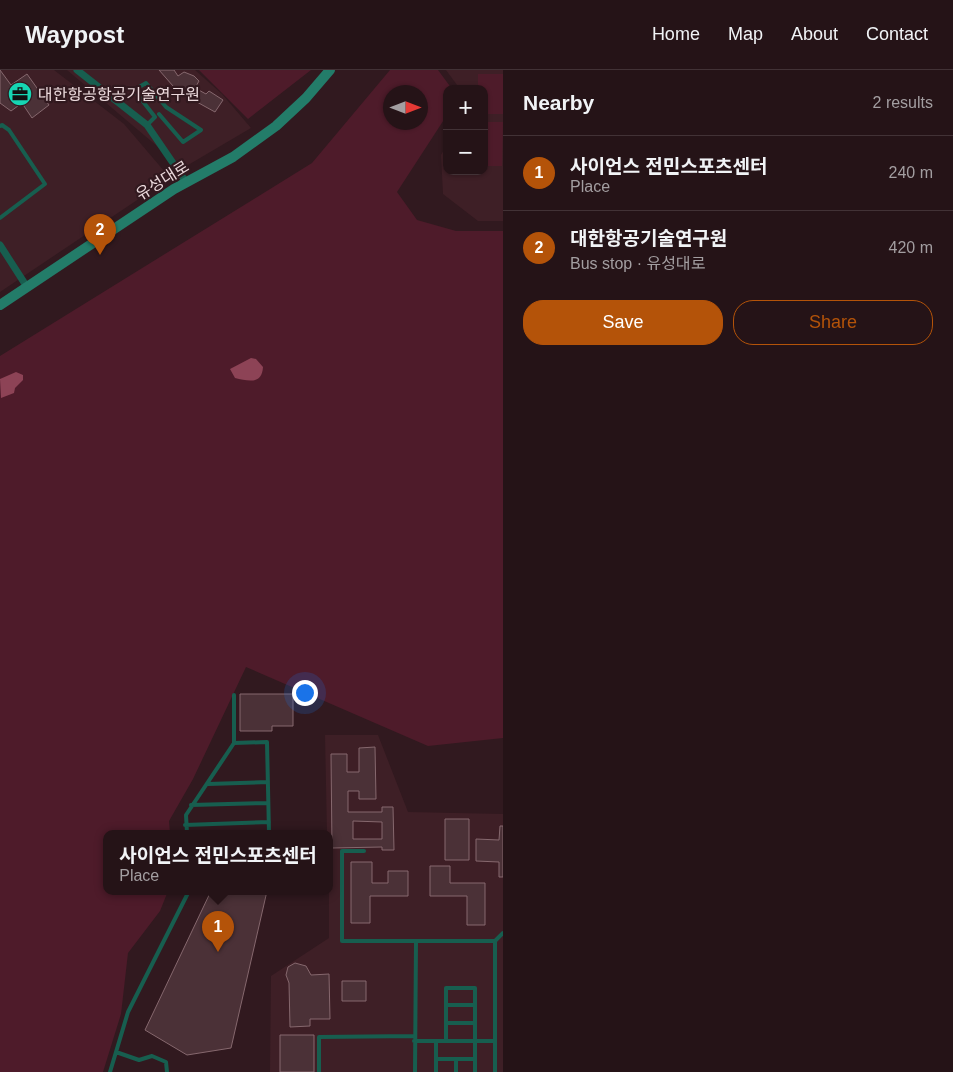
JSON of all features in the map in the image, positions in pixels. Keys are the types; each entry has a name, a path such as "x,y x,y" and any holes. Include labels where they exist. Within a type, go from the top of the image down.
{"main road":[{"name":"유성대로","path":"0,304 186,182 233,157 276,126 306,98 330,70"}],"street":[{"path":"77,70 147,125 186,182"},
{"path":"0,246 27,287"}],"lane":[{"path":"146,83 166,107 201,130 182,142 157,115 134,90 146,83"},
{"path":"147,125 166,107"},
{"path":"0,126 2,125 9,130 45,184 0,218"},
{"path":"186,830 186,816 191,805 234,743 234,695"},
{"path":"234,743 267,742 269,830"},
{"path":"207,784 268,782"},
{"path":"191,805 268,803"},
{"path":"185,825 269,822"},
{"path":"364,851 342,851 342,941 495,941"},
{"path":"110,1072 128,1012 187,895"},
{"path":"495,1072 495,941 503,933"},
{"path":"415,1072 416,941"},
{"path":"446,1041 446,988 475,988 475,1072"},
{"path":"446,1005 475,1005"},
{"path":"446,1023 475,1023"},
{"path":"319,1072 319,1037 414,1036"},
{"path":"414,1041 495,1041"},
{"path":"436,1041 436,1072"},
{"path":"116,1052 139,1060 152,1056 166,1062 167,1072"},
{"path":"436,1059 475,1059"},
{"path":"456,1059 456,1072"}],"shaded area":[{"path":"0,70 54,70 124,124 170,178 0,292"},
{"path":"67,70 195,70 222,94 251,128 183,168"},
{"path":"199,70 311,70 248,119"},
{"path":"390,70 438,70 449,85 443,85 443,121 397,192 417,220 456,231 503,231 503,738 428,746 246,667 193,779 169,821 170,830 103,830 103,895 166,895 160,911 128,953 121,1014 103,1072 0,1072 0,356 312,163"},
{"path":"446,70 503,70 503,221 478,221 443,194 441,155 443,151 443,175 488,175 488,85 457,85"},
{"path":"478,74 503,74 503,114 488,114 488,85 478,85"},
{"path":"488,122 503,122 502,166 488,166"},
{"path":"251,358 256,359 263,367 260,377 254,380 235,378 230,369"},
{"path":"16,372 23,375 23,380 15,388 14,393 1,398 0,379"},
{"path":"325,735 378,735 408,812 503,814 503,1072 270,1072 271,976 329,938 329,895 333,895 333,830 327,830"}],"building":[{"name":"대한항공항공기술연구원","path":"0,70 11,85 27,74 49,105 32,118 22,103 11,111 0,103"},
{"path":"159,70 174,70 178,76 184,72 194,76 199,81 195,88 206,94 209,91 223,100 215,112 186,96 173,86"},
{"path":"240,694 293,694 293,726 272,726 272,731 240,731"},
{"path":"375,747 376,799 359,799 359,791 348,791 348,812 382,812 382,807 393,807 394,850 382,850 382,847 333,848 331,754 347,754 347,772 359,772 359,748","holes":["353,821 382,822 382,839 353,839"]},
{"path":"445,819 469,819 469,860 445,860"},
{"path":"500,826 503,826 503,877 499,877 499,862 476,861 476,839 499,840"},
{"path":"351,862 372,862 372,883 388,883 388,871 408,871 408,896 370,896 370,923 351,923"},
{"path":"430,866 450,866 450,883 485,883 485,925 467,925 467,896 430,896"},
{"path":"209,895 266,895 231,1048 187,1055 145,1030"},
{"path":"295,963 306,966 311,975 329,974 330,1019 310,1019 310,1026 290,1027 289,983 286,975 288,967"},
{"path":"342,981 366,981 366,1001 342,1001"},
{"path":"280,1035 314,1035 314,1072 280,1072"}],"place":[{"name":"대한항공항공기술연구원","path":"20,94"},
{"name":"대한항공기술연구원","path":"100,255"},
{"name":"사이언스 전민스포츠센터","path":"218,952"}]}
